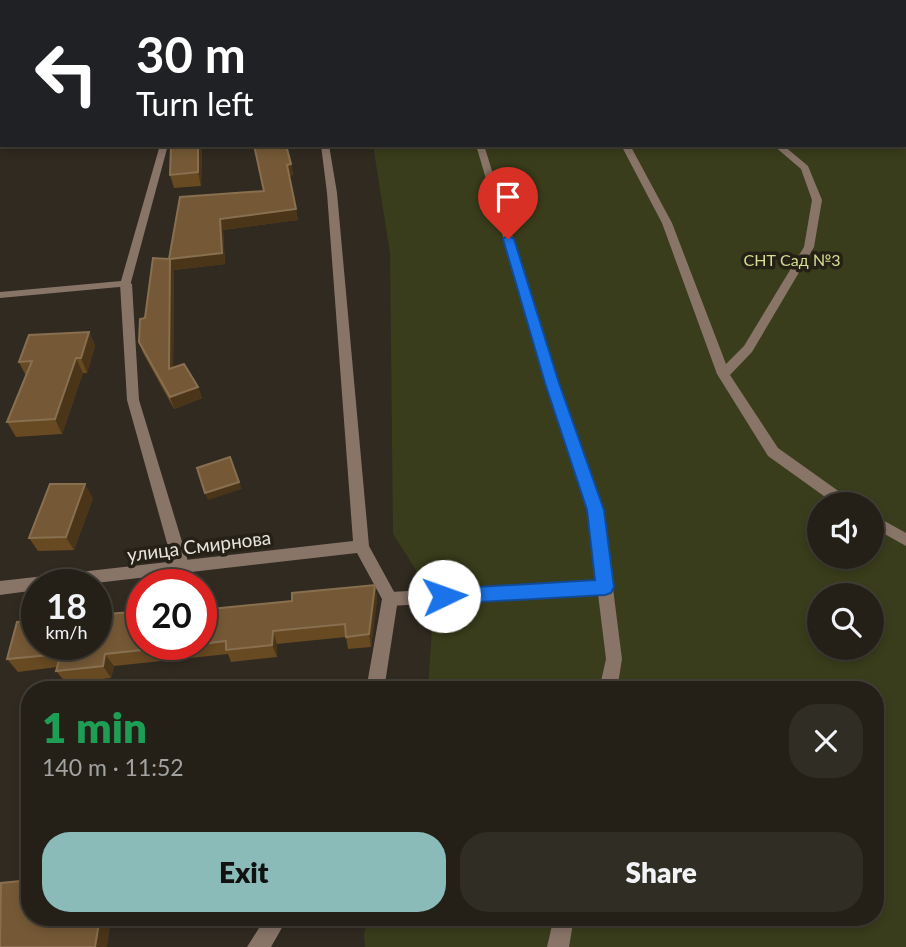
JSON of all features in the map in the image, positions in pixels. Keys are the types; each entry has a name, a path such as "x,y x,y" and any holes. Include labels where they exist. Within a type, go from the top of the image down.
{"street":[{"path":"163,147 126,284 133,400 182,568"},
{"path":"325,147 332,193 361,546 390,600 376,681"},
{"path":"481,147 552,383 596,510 614,659 610,681"},
{"path":"626,147 667,223 723,374 773,452 829,492"},
{"path":"723,374 748,349 809,247 817,200 805,168 779,147"},
{"path":"0,295 126,284"},
{"path":"884,527 906,540"},
{"name":"улица Смирнова","path":"0,588 361,546"},
{"path":"390,600 605,587"},
{"path":"258,947 272,926"},
{"path":"558,947 562,926"}],"green space":[{"name":"СНТ Сад №3","path":"373,147 906,147 906,947 365,947 366,926 884,926 884,681 429,681 432,629 445,615 393,534 390,253"}],"building":[{"path":"171,147 198,147 198,172 170,175"},
{"path":"254,147 287,147 291,164 287,165 296,209 220,219 222,253 170,259 169,369 184,364 198,387 170,397 139,342 140,319 145,318 153,258 169,259 180,197 264,191"},
{"path":"89,332 81,358 76,358 55,419 7,422 32,361 19,362 29,335"},
{"path":"230,457 239,482 205,493 197,468"},
{"path":"50,484 85,484 66,537 29,538"},
{"path":"375,585 369,634 346,637 345,624 273,631 272,645 226,650 226,641 217,642 217,608 292,601 292,593"},
{"path":"126,612 126,652 112,653 112,614"},
{"path":"17,622 21,622 21,658 7,659"},
{"path":"59,660 104,660 103,666 56,671"},
{"path":"21,881 21,926 98,926 95,947 0,947 1,883"}],"route":[{"path":"444,596 605,587 596,510 552,383 508,239"}]}
